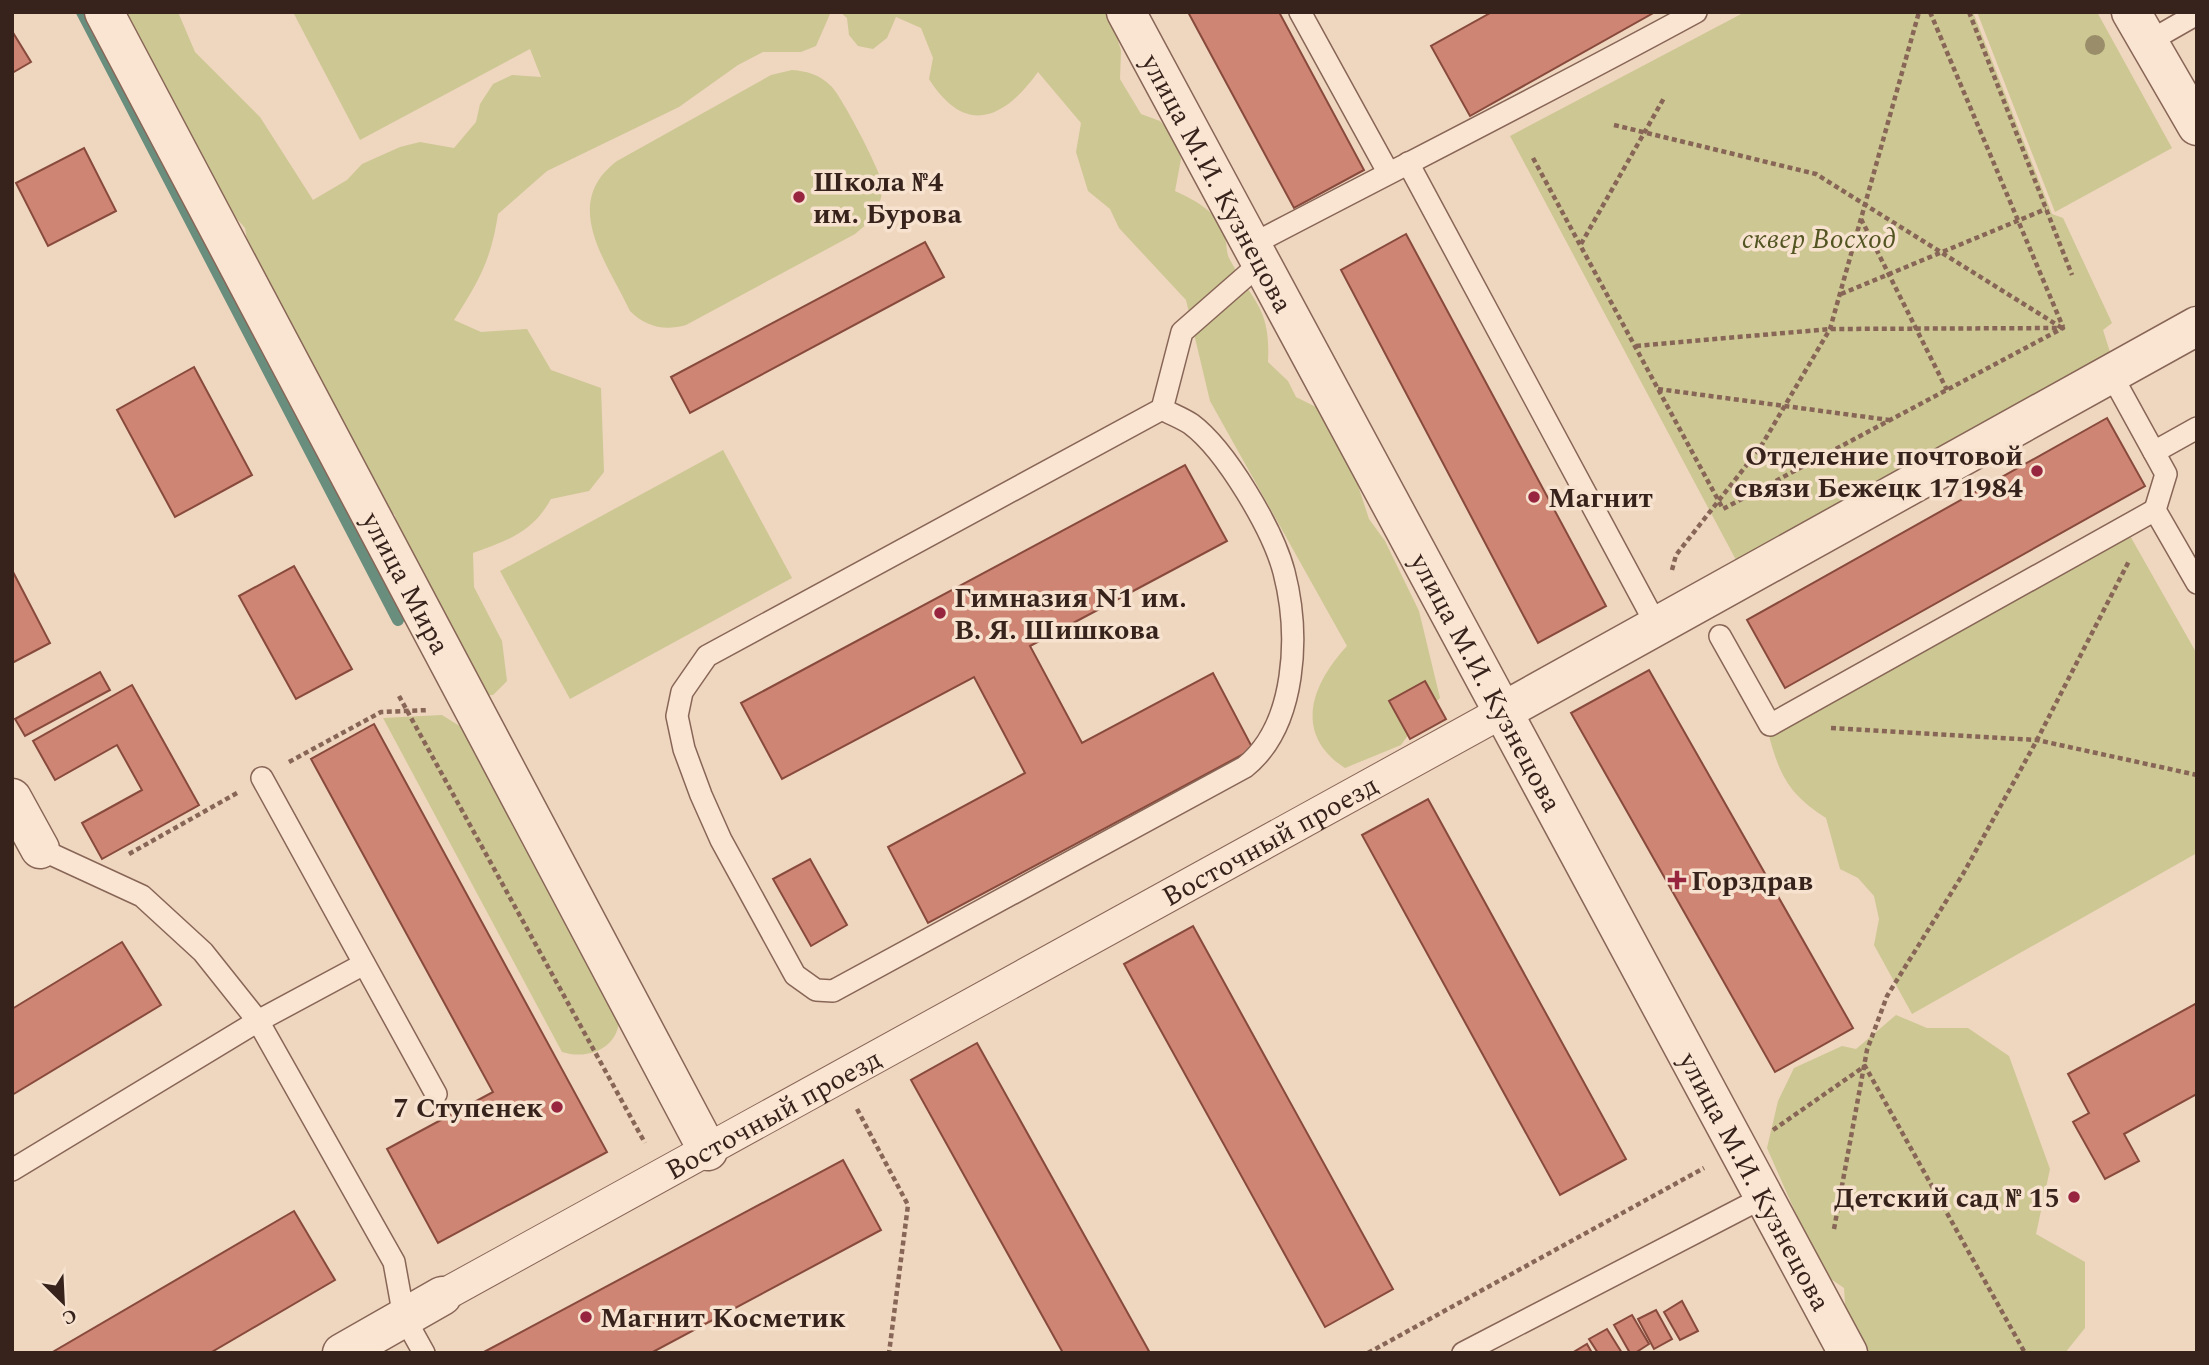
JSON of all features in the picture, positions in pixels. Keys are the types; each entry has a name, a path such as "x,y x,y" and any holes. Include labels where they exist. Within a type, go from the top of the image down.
{"street":[{"name":"улица Мира","path":"104,12 708,1152"},
{"name":"улица М.И. Кузнецова","path":"1126,12 1849,1353"},
{"path":"2139,27 2197,126"},
{"name":"Восточный проезд","path":"342,1353 1658,628 2197,326"},
{"path":"12,798 40,849"}],"lane":[{"path":"1300,12 1388,172"},
{"path":"1162,409 1191,424 1222,457 1251,502 1284,571 1290,604 1289,680 1278,723 1263,753 1245,767 833,991 816,990 795,975 721,840 684,749 677,716 682,692 707,656 1162,409 1182,332 1257,253 1388,172 1479,130 1696,12"},
{"path":"2139,27 2197,14"},
{"path":"1408,163 1658,628"},
{"path":"1720,636 1770,725 2155,510 2166,474 2111,374"},
{"path":"2154,452 2197,428"},
{"path":"2155,510 2197,583"},
{"path":"262,778 436,1094"},
{"path":"40,849 142,896 203,952 258,1021 394,1262 404,1317 424,1353"},
{"path":"12,1170 258,1021 364,964"},
{"path":"1463,1353 1764,1197"}],"path":[{"path":"1658,628 1676,555 1759,448 1830,329 1919,12"},
{"path":"1930,12 2063,328"},
{"path":"1969,12 2071,275"},
{"path":"1580,245 1664,98"},
{"path":"1614,125 1816,174 2063,328"},
{"path":"1533,158 1723,509 2063,328"},
{"path":"1840,294 2046,209"},
{"path":"1861,219 1947,390"},
{"path":"1635,346 1830,329 2063,328"},
{"path":"1658,389 1889,420"},
{"path":"1834,1229 1865,1066 1887,996 1963,874 2037,740 2155,510"},
{"path":"400,696 663,1176"},
{"path":"1770,725 2037,740 2197,775"},
{"path":"1368,1353 1738,1150 1779,1126 1865,1066"},
{"path":"1865,1066 2025,1353"},
{"path":"841,1078 908,1205 889,1353"}],"green space":[{"path":"103,12 178,12 195,52 260,117 313,200 347,180 362,164 400,147 420,142 454,148 476,122 480,104 493,84 512,75 541,77 530,49 360,140 293,12 834,12 830,14 816,46 801,52 763,52 738,65 679,107 547,171 498,214 483,270 454,320 481,332 527,329 551,370 601,388 604,472 589,491 551,499 544,511 527,528 473,553 474,587 502,641 507,681 493,695 474,696 403,551 395,515 374,498 253,275 245,228 178,153"},
{"path":"840,12 1105,12 1114,26 1121,51 1120,79 1141,114 1160,121 1174,136 1181,159 1175,191 1206,208 1217,220 1225,237 1229,258 1263,316 1268,362 1288,381 1296,397 1320,409 1345,446 1369,519 1385,541 1419,611 1440,698 1422,716 1401,745 1345,768 1329,755 1318,740 1313,725 1317,693 1334,661 1347,646 1210,401 1186,300 1119,228 1110,209 1088,191 1076,152 1081,123 1038,72 1012,101 998,110 985,115 971,115 957,109 929,79 933,58 921,28 896,17 887,38 873,49 858,46 849,35 847,18"},
{"name":"сквер Восход","path":"1745,12 1973,12 2052,214 2063,218 2112,323 2103,330 2110,352 1736,560 1510,136"},
{"path":"1977,12 2097,12 2172,148 2055,212"},
{"path":"792,70 818,76 831,86 843,103 880,175 882,191 875,212 855,234 686,325 670,328 642,321 630,311 594,234 590,214 592,196 600,178 617,161 771,75"},
{"path":"723,450 792,578 570,699 500,571"},
{"path":"2129,534 2197,654 2197,853 1912,1014 1874,945 1879,919 1874,896 1858,878 1840,869 1826,818 1802,800 1787,782 1776,760 1768,732"},
{"path":"442,715 466,730 619,1021 613,1039 599,1050 581,1054 562,1052 383,718"},
{"path":"1896,1015 1927,1028 1968,1028 2009,1056 2050,1169 2036,1234 2085,1262 2085,1328 2065,1353 1859,1353 1847,1330 1844,1288 1822,1273 1767,1148 1778,1101 1794,1068 1842,1046 1856,1049"}],"building":[{"path":"1188,12 1279,12 1364,170 1294,208"},
{"path":"1492,12 1655,12 1470,116 1431,46"},
{"path":"12,31 31,62 12,73"},
{"path":"84,148 116,211 48,246 16,183"},
{"path":"1406,234 1606,606 1538,643 1341,270"},
{"path":"925,242 944,277 690,413 671,377"},
{"path":"194,367 252,475 175,517 117,410"},
{"path":"2107,418 2145,486 1785,688 1747,620"},
{"path":"1185,465 1227,541 1030,646 1082,743 1213,673 1253,749 928,923 888,847 1025,773 974,677 782,779 741,703"},
{"path":"294,566 352,669 296,699 239,596"},
{"path":"12,570 50,643 12,663"},
{"path":"1649,670 1853,1028 1775,1072 1571,713"},
{"path":"100,672 110,690 25,736 15,719"},
{"path":"1425,681 1446,719 1410,739 1389,701"},
{"path":"132,685 199,805 102,859 82,823 142,790 117,745 55,780 33,741"},
{"path":"374,724 607,1152 438,1243 387,1149 493,1092 311,759"},
{"path":"1428,799 1626,1159 1560,1195 1362,835"},
{"path":"810,859 847,925 811,946 773,879"},
{"path":"1193,926 1393,1289 1325,1327 1124,964"},
{"path":"122,942 161,1005 12,1095 12,1009"},
{"path":"2197,1003 2197,1094 2124,1134 2139,1161 2105,1179 2073,1122 2089,1113 2068,1074"},
{"path":"977,1043 1150,1353 1063,1353 911,1080"},
{"path":"843,1160 881,1230 651,1353 482,1353"},
{"path":"294,1211 335,1280 210,1353 51,1353"},
{"path":"1682,1301 1698,1331 1680,1340 1664,1312"},
{"path":"1656,1310 1672,1339 1654,1349 1638,1319"},
{"path":"1632,1315 1649,1344 1635,1353 1630,1353 1614,1325"},
{"path":"1607,1329 1622,1353 1598,1353 1589,1339"},
{"path":"1587,1344 1592,1353 1572,1353"}],"waterway":[{"path":"82,12 398,620"}],"place":[{"name":"Школа №4 им. Бурова","path":"799,197"},
{"name":"Отделение почтовой связи Бежецк 171984","path":"2037,471"},
{"name":"Магнит","path":"1534,497"},
{"name":"Гимназия N1 им. В. Я. Шишкова","path":"940,613"},
{"name":"Горздрав","path":"1677,880"},
{"name":"7 Ступенек","path":"557,1107"},
{"name":"Детский сад № 15","path":"2074,1197"},
{"name":"Магнит Косметик","path":"586,1317"}]}
